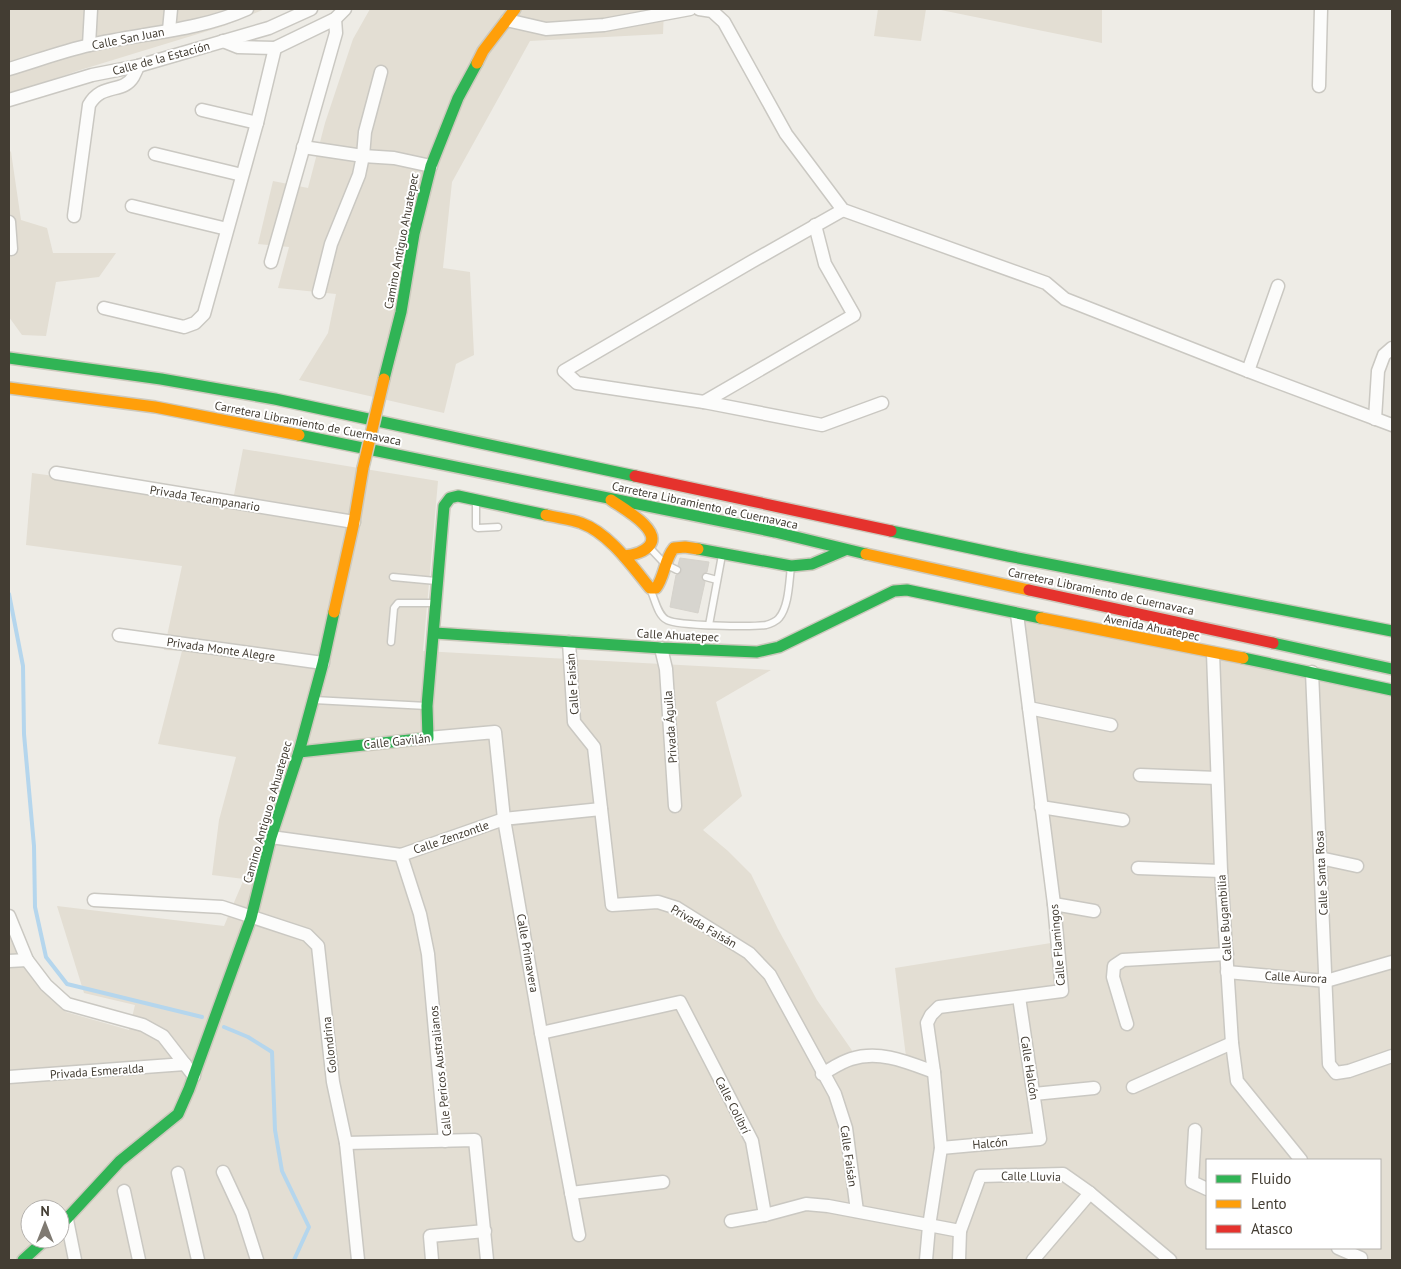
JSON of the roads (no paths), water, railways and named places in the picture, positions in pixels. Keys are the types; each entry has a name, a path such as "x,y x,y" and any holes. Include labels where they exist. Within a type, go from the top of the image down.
{"main road":[{"name":"Camino Antiguo Ahuatepec","path":"384,379 401,312 414,234 431,166 458,98 484,51 515,9"},
{"name":"Carretera Libramiento de Cuernavaca","path":"9,358 161,379 275,399 1008,556 1392,631"},
{"name":"Camino Antiguo a Ahuatepec","path":"70,1215 120,1161 178,1114 194,1076 251,918 271,837 299,752 323,663 354,522 363,468 384,379"},
{"name":"Carretera Libramiento de Cuernavaca","path":"9,388 164,409 279,430 774,532 845,550 1392,669"},
{"path":"428,738 427,706 444,506 450,498 458,496 582,523 600,534 624,556 650,588 656,588 661,583 668,554 674,548 685,547 791,566 812,564 845,550"},
{"path":"611,499 646,526 650,533 650,547 634,556 624,556"},
{"name":"Avenida Ahuatepec","path":"907,590 1392,690"},
{"name":"Calle Ahuatepec","path":"434,633 661,648 757,652 779,647 894,591 907,590"},
{"name":"Calle Gavilán","path":"299,752 428,738"},
{"path":"23,1260 35,1249"}],"street":[{"path":"89,45 91,9"},
{"path":"169,30 171,9"},
{"name":"Calle San Juan","path":"9,69 89,45 203,24 229,17 247,9"},
{"name":"Calle de la Estación","path":"9,100 92,75 138,66 269,28 311,9"},
{"path":"223,41 238,47 275,48 335,19 345,9"},
{"path":"507,20 546,29 604,25 690,9"},
{"path":"699,9 712,11 724,22 786,134 843,210 1046,283 1065,299 1392,425"},
{"path":"1319,86 1321,9"},
{"path":"271,262 336,33 335,19"},
{"path":"104,308 184,327 195,323 204,314 257,123 275,48"},
{"path":"74,216 89,105 94,97 103,91 121,87 133,78 138,66"},
{"path":"319,292 331,244 358,175 363,156 365,132 381,72"},
{"path":"202,110 257,123"},
{"path":"303,146 363,156 394,158 431,166"},
{"path":"156,154 242,174"},
{"path":"132,206 227,230"},
{"path":"843,210 564,371 577,383 704,402 822,425 882,403"},
{"path":"9,222 11,249"},
{"path":"704,402 854,315 825,264 815,225"},
{"path":"1248,371 1278,286"},
{"path":"1375,418 1378,371 1384,355 1392,348"},
{"name":"Privada Tecampanario","path":"56,474 354,522"},
{"name":"Calle Flamingos","path":"926,1260 929,1226 941,1148 934,1072 927,1023 931,1014 938,1007 1062,991 1054,904 1017,614"},
{"name":"Privada Monte Alegre","path":"119,635 323,663"},
{"name":"Calle Faisán","path":"569,642 574,722 594,747 601,809"},
{"name":"Privada Águila","path":"661,648 666,669 675,806"},
{"name":"Calle Bugambilia","path":"1213,653 1221,872 1232,1043 1238,1081 1301,1159"},
{"name":"Calle Santa Rosa","path":"1312,672 1329,1064 1336,1073 1349,1071 1392,1056"},
{"path":"1029,708 1112,725"},
{"name":"Calle Gavilán","path":"428,738 495,732"},
{"name":"Calle Primavera","path":"495,732 504,819 541,1033 579,1235"},
{"path":"1140,775 1217,778"},
{"path":"1041,807 1123,820"},
{"name":"Calle Zenzontle","path":"271,837 401,855 504,819 601,809"},
{"name":"Privada Faisán","path":"601,809 612,905 658,902 678,908 748,953 770,976 822,1074"},
{"name":"Calle Pericos Australianos","path":"401,855 420,914 428,954 445,1141 475,1140 487,1260"},
{"path":"1320,858 1358,866"},
{"path":"1138,868 1221,872"},
{"path":"94,900 222,907 251,918"},
{"path":"1054,904 1094,911"},
{"path":"9,916 27,960 46,985 67,1004 143,1025 163,1036 194,1076"},
{"name":"Golondrina","path":"251,918 307,935 318,946 333,1082 346,1143 358,1260"},
{"path":"1126,1024 1113,977 1114,966 1123,960 1226,954"},
{"path":"9,961 27,960"},
{"name":"Calle Aurora","path":"1227,972 1326,981 1392,962"},
{"name":"Calle Halcón","path":"1019,997 1040,1139"},
{"name":"Calle Colibrí","path":"541,1033 680,1002 752,1141 765,1215"},
{"path":"1133,1087 1232,1043"},
{"path":"822,1074 850,1059 874,1055 895,1058 934,1072"},
{"name":"Privada Esmeralda","path":"9,1077 185,1064"},
{"name":"Calle Faisán","path":"822,1074 835,1094 846,1128 857,1212"},
{"path":"1034,1094 1094,1088"},
{"path":"1195,1130 1192,1182 1206,1189"},
{"name":"Halcón","path":"941,1148 1040,1139"},
{"path":"346,1143 445,1141"},
{"path":"223,1172 242,1212 256,1260"},
{"path":"178,1173 198,1260"},
{"name":"Calle Lluvia","path":"960,1231 980,1176 1063,1174 1090,1193 1156,1256 1170,1260"},
{"path":"571,1193 663,1182"},
{"path":"124,1192 139,1260"},
{"path":"1033,1260 1090,1193"},
{"path":"731,1221 765,1215 806,1204 828,1206 960,1231 959,1260"},
{"path":"432,1260 430,1236 485,1231"},
{"path":"70,1245 75,1260"},
{"path":"1341,1249 1361,1255"}],"lane":[{"path":"476,500 476,527 498,527"},
{"path":"650,547 665,564 677,570"},
{"path":"709,625 722,554"},
{"path":"650,588 660,614 665,620 709,625 766,625 778,620 784,610 791,566"},
{"path":"393,577 439,581"},
{"path":"706,577 717,580"},
{"path":"391,642 394,608 398,603 437,603"},
{"path":"313,700 427,706"}],"waterway":[{"path":"9,594 23,666 24,734 34,846 35,907 46,957 67,984 202,1017"},
{"path":"224,1027 248,1037 272,1052 275,1130 282,1171 309,1227 294,1260"}]}
